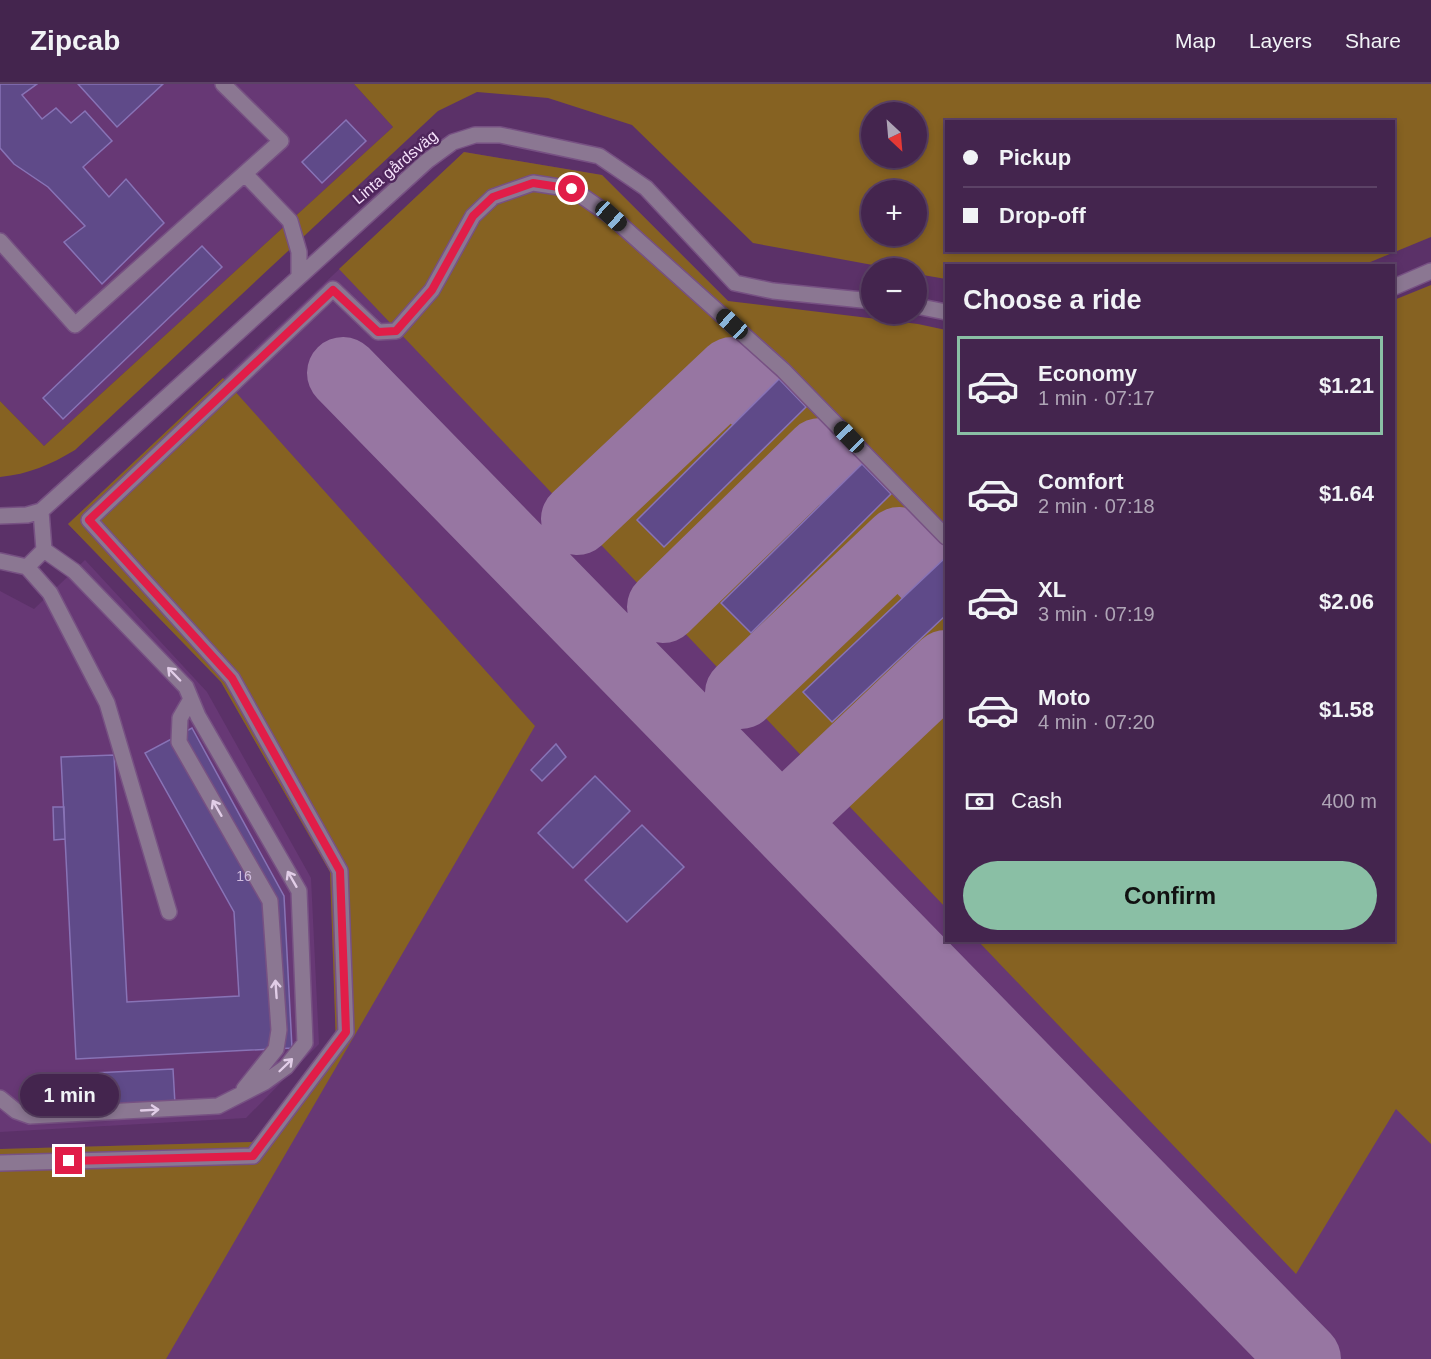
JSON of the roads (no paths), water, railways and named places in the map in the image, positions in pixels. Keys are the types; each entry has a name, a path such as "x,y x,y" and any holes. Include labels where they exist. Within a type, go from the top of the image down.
{"street":[{"path":"0,241 75,325 281,141 223,84"},
{"name":"Linta gårdsväg","path":"40,511 427,160 453,142 475,135 500,135 599,156 646,188 735,283 773,291 861,300"},
{"path":"244,174 290,221 299,252 299,276"},
{"path":"0,1163 253,1156 346,1032 340,871 232,678 89,520 333,290 378,332 396,331 432,290 473,216 493,197 533,183 572,189 611,216 783,370 945,536"},
{"path":"1395,287 1431,271"},
{"path":"927,308 945,312"},
{"path":"0,516 27,515 40,511 44,550 74,571 186,687 198,716 299,891 305,1043 286,1066 265,1082 218,1106 30,1116 16,1111 0,1098"},
{"path":"27,567 44,550"},
{"path":"0,561 27,567 50,593 107,703 169,912"},
{"path":"191,699 180,718 179,742 270,901 278,1040 276,1049 237,1096"}]}
